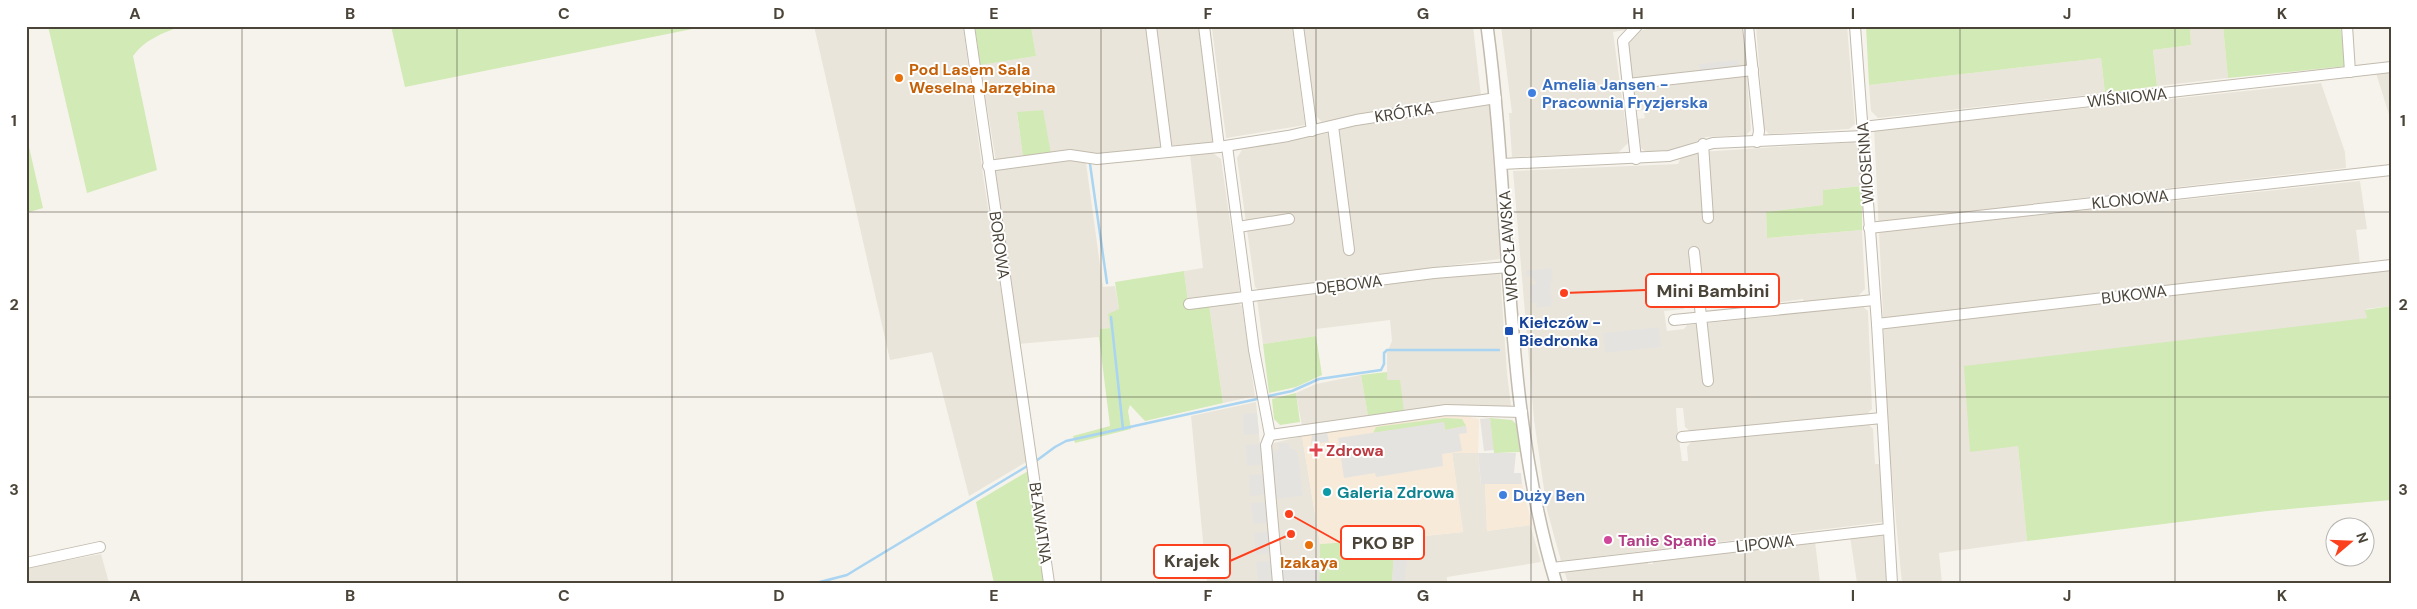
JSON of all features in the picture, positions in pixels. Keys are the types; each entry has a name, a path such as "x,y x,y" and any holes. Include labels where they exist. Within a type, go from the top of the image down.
{"street":[{"name":"BOROWA","path":"969,26 1032,464"},
{"path":"1151,26 1167,152"},
{"path":"1204,26 1238,227 1246,297 1261,391 1270,435 1266,445 1278,583"},
{"path":"1298,26 1312,131"},
{"name":"WROCŁAWSKA","path":"1487,26 1502,164 1522,412 1530,475 1556,583"},
{"path":"1636,159 1623,41 1637,26"},
{"path":"1748,26 1759,131 1758,142"},
{"name":"WIOSENNA","path":"1855,26 1877,324 1892,583"},
{"path":"2347,26 2350,72"},
{"name":"WIŚNIOWA","path":"1502,164 1670,156 1703,144 1758,142 1863,131 2391,67"},
{"path":"1628,84 1753,70"},
{"name":"KRÓTKA","path":"988,166 1070,155 1097,159 1223,146 1312,131 1415,110 1496,98"},
{"path":"1333,126 1349,250"},
{"path":"1703,144 1708,218"},
{"name":"KLONOWA","path":"1869,228 2391,170"},
{"path":"1238,227 1289,219"},
{"path":"1694,252 1708,381"},
{"name":"BUKOWA","path":"1877,324 2391,265"},
{"name":"DĘBOWA","path":"1189,304 1434,273 1509,267"},
{"path":"1674,320 1874,300"},
{"path":"1270,435 1446,410 1522,412"},
{"path":"1682,437 1882,418"},
{"name":"BŁAWATNA","path":"1032,464 1049,583"},
{"name":"LIPOWA","path":"1552,568 1888,529"},
{"path":"26,563 100,547"}],"shaded area":[{"path":"814,26 963,26 984,182 1028,461 969,496 932,352 890,360"},
{"path":"1031,26 1292,26 1305,125 1226,138 1212,29 1199,28 1215,144 1173,145 1159,149 1096,155 1051,153 1042,110 1017,113 1023,157 996,161 980,65 1036,56"},
{"path":"1303,26 1473,26 1481,96 1398,107 1322,122 1316,116"},
{"path":"1501,26 1630,26 1626,30 1613,32 1628,143 1618,153 1512,157 1509,113 1512,113"},
{"path":"1661,26 1743,26 1751,130 1746,135 1706,137 1674,151 1646,152 1641,148 1637,119 1645,118 1643,110 1636,111 1627,43 1638,31"},
{"path":"1756,26 1847,26 1855,124 1849,129 1769,134 1764,129"},
{"path":"2190,26 2223,26 2228,78 2157,86 2153,50 2191,45"},
{"path":"2101,58 2105,93 1878,118 1871,111 1869,85"},
{"path":"1738,60 1740,69 1700,74 1699,64"},
{"path":"2391,72 2391,121 2376,73"},
{"path":"2321,83 2345,152 2346,168 2029,204 2030,216 2360,181 2367,229 2356,230 2361,273 2391,270 2391,306 2366,309 2367,318 2018,446 2027,541 1939,553 1942,583 1902,583 1890,460 1874,128 1992,118"},
{"path":"1489,102 1500,259 1259,290 1255,287 1237,158 1242,150 1329,133 1367,120"},
{"path":"1854,142 1859,148 1862,186 1823,190 1823,205 1766,212 1767,238 1862,230 1865,289 1858,296 1804,302 1803,299 1767,304 1765,297 1684,305 1684,309 1664,311 1667,331 1684,329 1687,325 1863,307 1868,311 1872,409 1867,414 1690,431 1685,427 1683,408 1676,408 1677,425 1682,461 1688,461 1687,447 1691,442 1869,425 1873,429 1875,464 1879,464 1884,522 1561,561 1547,510 1534,420 1513,171 1678,164 1681,157 1699,152"},
{"path":"1213,153 1221,159 1240,290 1237,294 1188,302 1184,271 1203,268 1190,154"},
{"path":"1074,159 1086,163 1103,287 1115,286 1119,309 1110,328 1100,329 1099,337 1018,344 992,169"},
{"path":"1552,268 1553,282 1550,282 1552,306 1536,308 1538,303 1531,303 1530,285 1536,284 1536,282 1531,276 1526,276 1526,271"},
{"path":"1500,272 1511,406 1445,406 1404,412 1387,380 1387,353 1392,341 1390,320 1316,329 1316,336 1263,344 1257,299 1402,280"},
{"path":"1238,303 1242,306 1255,396 1223,403 1209,305"},
{"path":"1659,327 1661,347 1605,353 1603,333"},
{"path":"1361,375 1368,416 1302,426 1296,393 1316,384"},
{"path":"1256,402 1273,583 1207,583 1191,416"},
{"path":"1257,413 1259,434 1244,435 1243,414"},
{"path":"1442,415 1461,415 1479,419 1478,453 1452,453 1463,532 1320,544 1302,436"},
{"path":"1490,418 1494,450 1484,451 1480,419"},
{"path":"1444,422 1445,430 1466,426 1467,433 1459,434 1462,451 1442,454 1443,466 1376,477 1375,473 1344,478 1338,438"},
{"path":"1327,432 1329,442 1311,444 1312,434"},
{"path":"1302,436 1320,544 1319,583 1283,583 1269,449 1274,443"},
{"path":"1289,443 1290,449 1295,449 1298,455 1303,496 1276,499 1271,451 1279,450 1278,444"},
{"path":"1260,444 1262,465 1247,466 1245,445"},
{"path":"1452,453 1478,453 1481,484 1485,484 1487,531 1530,525 1541,562 1447,577 1447,583 1392,583 1395,539 1463,532"},
{"path":"1478,453 1516,453 1514,473 1521,473 1522,484 1481,484"},
{"path":"1263,474 1265,495 1250,496 1249,475"},
{"path":"1485,484 1522,484 1532,525 1487,531"},
{"path":"1265,502 1267,523 1253,524 1251,503"},
{"path":"1268,532 1270,553 1256,555 1254,533"},
{"path":"1883,533 1887,583 1857,583 1850,536"},
{"path":"1395,539 1408,540 1405,582 1415,583 1392,583"},
{"path":"1815,541 1820,583 1568,583 1564,570 1648,561 1648,564 1653,564 1653,562"},
{"path":"101,554 109,583 26,583 26,568"},
{"path":"1320,559 1319,583 1283,583 1281,563"},
{"path":"1270,561 1272,582 1258,583 1256,562"}],"green space":[{"path":"48,26 181,26 148,41 133,56 157,170 87,193"},
{"path":"391,26 707,26 405,87"},
{"path":"975,26 1031,26 1036,56 980,65"},
{"path":"1866,26 2190,26 2191,45 2153,50 2157,86 2105,93 2101,58 1869,85"},
{"path":"2223,26 2340,26 2347,66 2228,78"},
{"path":"1043,110 1051,153 1023,157 1017,112"},
{"path":"26,134 43,208 26,213"},
{"path":"1862,186 1862,230 1767,238 1766,212 1823,205 1823,190"},
{"path":"1184,271 1188,302 1209,305 1223,403 1145,421 1130,405 1128,411 1131,429 1075,443 1073,436 1110,426 1099,337 1100,329 1110,328 1108,314 1119,309 1115,282"},
{"path":"2391,306 2391,500 2267,511 2027,541 2018,446 1970,452 1964,366 2367,318 2365,310"},
{"path":"1316,336 1322,375 1296,387 1269,393 1263,344"},
{"path":"1387,372 1387,380 1400,380 1404,412 1368,416 1361,375"},
{"path":"1296,393 1300,422 1280,425 1274,419 1272,399"},
{"path":"1445,418 1462,419 1466,426 1445,430 1444,423 1373,433 1376,427"},
{"path":"1490,418 1512,420 1516,424 1520,452 1494,453"},
{"path":"1030,470 1045,583 994,583 976,502"},
{"path":"1395,539 1392,583 1319,583 1320,544"}],"waterway":[{"path":"1090,164 1107,283"},
{"path":"1111,317 1123,429"},
{"path":"1269,396 1292,391 1319,379 1381,370 1384,364 1384,353 1387,350 1499,350"},
{"path":"1036,461 1066,441 1257,399"},
{"path":"816,583 847,575 1029,465"}],"place":[{"name":"Pod Lasem Sala Weselna Jarzębina","path":"899,78"},
{"name":"Amelia Jansen - Pracownia Fryzjerska","path":"1532,93"},
{"name":"Mini Bambini","path":"1564,293"},
{"name":"Kiełczów - Biedronka","path":"1509,331"},
{"name":"Zdrowa","path":"1316,450"},
{"name":"Galeria Zdrowa","path":"1327,492"},
{"name":"Duży Ben","path":"1503,495"},
{"name":"PKO BP","path":"1289,514"},
{"name":"Krajek","path":"1291,534"},
{"name":"Tanie Spanie","path":"1608,540"},
{"name":"Izakaya","path":"1309,545"}]}
